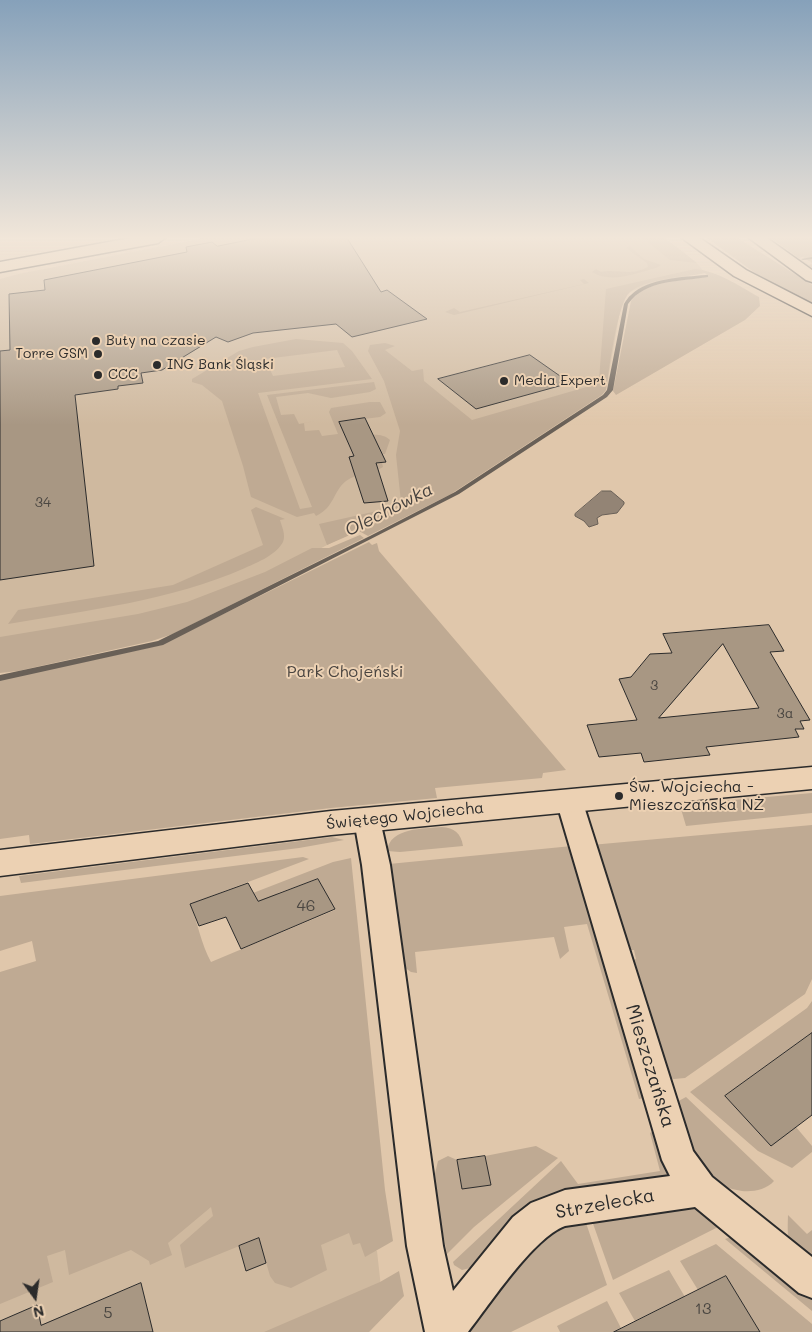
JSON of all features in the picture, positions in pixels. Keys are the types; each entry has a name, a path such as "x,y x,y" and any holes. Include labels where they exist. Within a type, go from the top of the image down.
{"street":[{"path":"793,300 812,310"},
{"name":"Świętego Wojciecha","path":"0,863 367,820 812,778"},
{"name":"Mieszczańska","path":"569,800 679,1160 700,1188 812,1280"},
{"path":"367,820 391,976 425,1246 444,1332"},
{"name":"Strzelecka","path":"444,1332 526,1230 544,1216 565,1208 700,1188"}],"shaded area":[{"path":"0,300 624,300 606,390 445,489 327,545 202,611 0,668"},
{"path":"602,491 611,491 624,504 617,513 602,515 597,518 598,524 589,527 575,514"},
{"path":"72,1022 377,1251 384,1315 369,1332 0,1332 0,1157"}],"green space":[{"path":"517,300 454,315 445,312 454,308 460,312"},
{"path":"605,300 625,300 617,323 606,390 602,395 451,494 368,536 359,531 327,545 319,524 395,507 401,502 396,455 400,431 384,381 368,351 370,345 385,343 395,346 385,350 412,371 423,369 424,381 472,420 597,384 599,380"},
{"path":"759,300 760,306 745,320 616,395 613,391 631,301"},
{"path":"296,339 343,343 352,351 372,379 258,393 300,509 312,507 267,395 374,382 376,389 370,392 331,398 308,393 276,397 281,415 294,414 299,424 304,423 305,431 319,430 322,436 338,434 329,412 331,408 380,402 386,413 380,417 339,422 347,439 381,435 390,440 385,454 349,457 353,468 382,463 383,467 350,478 338,489 327,508 316,516 314,513 297,517 251,497 222,401 202,385 192,382 192,379 239,351","holes":["337,350 345,367 273,376 265,359"]},
{"path":"256,507 285,519 280,520 284,539 276,551 245,568 188,589 158,597 8,624 18,610 173,585 263,545 251,510"},
{"path":"360,535 364,538 173,634 152,641 18,671 0,673 0,637 138,614 187,602 265,572 312,548 329,548"},
{"name":"Park Chojeński","path":"369,542 372,545 377,543 379,551 566,770 543,773 542,778 435,788 437,798 331,808 30,844 29,835 0,839 0,680 161,645"},
{"path":"812,793 812,813 686,826 681,809 687,804"},
{"path":"812,825 812,979 805,994 685,1078 674,1079 664,1077 628,963 636,959 634,950 624,950 591,845"},
{"path":"442,827 456,832 461,838 463,846 400,852 387,851 389,843 401,833 417,829"},
{"path":"332,837 344,840 299,848 21,883 19,876"},
{"path":"572,846 649,1097 639,1099 587,924 564,927 569,951 560,959 554,937 415,952 417,973 411,972 404,967 389,864"},
{"path":"303,857 309,859 190,904 211,962 335,910 318,879 278,893 251,926 255,895 253,893 333,862 351,858 385,1190 393,1241 365,1257 360,1243 353,1245 349,1233 321,1245 327,1270 291,1288 275,1283 270,1276 259,1238 185,1268 180,1245 213,1216 211,1207 168,1243 172,1255 150,1265 149,1261 131,1250 69,1275 65,1250 47,1256 53,1282 0,1304 0,972 36,961 32,941 0,951 0,896"},
{"path":"812,1001 812,1033 725,1096 771,1146 796,1127 812,1146 812,1152 792,1168 758,1151 690,1092 807,1008"},
{"path":"686,1097 774,1181 759,1190 742,1191 711,1180 700,1171 687,1148 673,1104"},
{"path":"657,1129 671,1180 581,1194 474,1267 462,1270 454,1265 453,1262 561,1161 578,1184 660,1171 650,1133"},
{"path":"536,1146 558,1158 474,1227 447,1254 433,1182 438,1161 448,1156 457,1160 462,1189 491,1185 485,1156"},
{"path":"698,1204 724,1224 613,1280 591,1218"},
{"path":"788,1215 807,1234 812,1230 812,1269 798,1257 791,1246 788,1234"},
{"path":"585,1220 607,1285 511,1332 464,1332 548,1228"},
{"path":"737,1235 812,1297 812,1311 725,1239"},
{"path":"716,1244 812,1324 812,1332 760,1332 726,1276 698,1290 680,1261"},
{"path":"669,1270 685,1297 635,1321 619,1293"},
{"path":"399,1271 404,1296 369,1332 264,1332 380,1282"},
{"path":"607,1301 621,1328 614,1332 560,1332 557,1326"}],"building":[{"path":"9,300 401,300 427,319 352,337 336,324 253,333 228,342 216,337 162,370 141,373 143,383 118,386 118,389 75,395 94,566 0,580 0,351 10,350"},
{"name":"Media Expert","path":"530,355 570,383 476,409 438,379"},
{"path":"365,418 386,462 376,463 388,501 364,503 349,457 354,456 339,422"},
{"path":"769,625 784,651 770,652 810,720 800,721 804,729 795,729 799,737 706,747 710,755 644,762 641,753 599,757 587,725 637,720 619,679 631,677 650,654 672,653 663,634","holes":["723,644 759,708 659,718"]},
{"path":"318,879 335,909 241,949 226,917 199,926 190,904 248,883 258,901"},
{"path":"812,1033 812,1115 771,1146 725,1096"},
{"path":"485,1156 491,1185 462,1189 457,1160"},
{"path":"259,1238 266,1263 246,1271 239,1246"},
{"path":"726,1276 760,1332 614,1332"},
{"path":"141,1283 153,1332 0,1332 0,1321 37,1305 41,1325"}],"waterway":[{"name":"Olechówka","path":"0,678 160,643 457,493 605,396 610,390 626,304 629,300"}],"place":[{"name":"Buty na czasie","path":"96,341"},
{"name":"Torre GSM","path":"98,354"},
{"name":"ING Bank Śląski","path":"157,365"},
{"name":"CCC","path":"98,375"},
{"name":"Media Expert","path":"504,381"},
{"name":"Św. Wojciecha - Mieszczańska NŻ","path":"619,796"}]}
